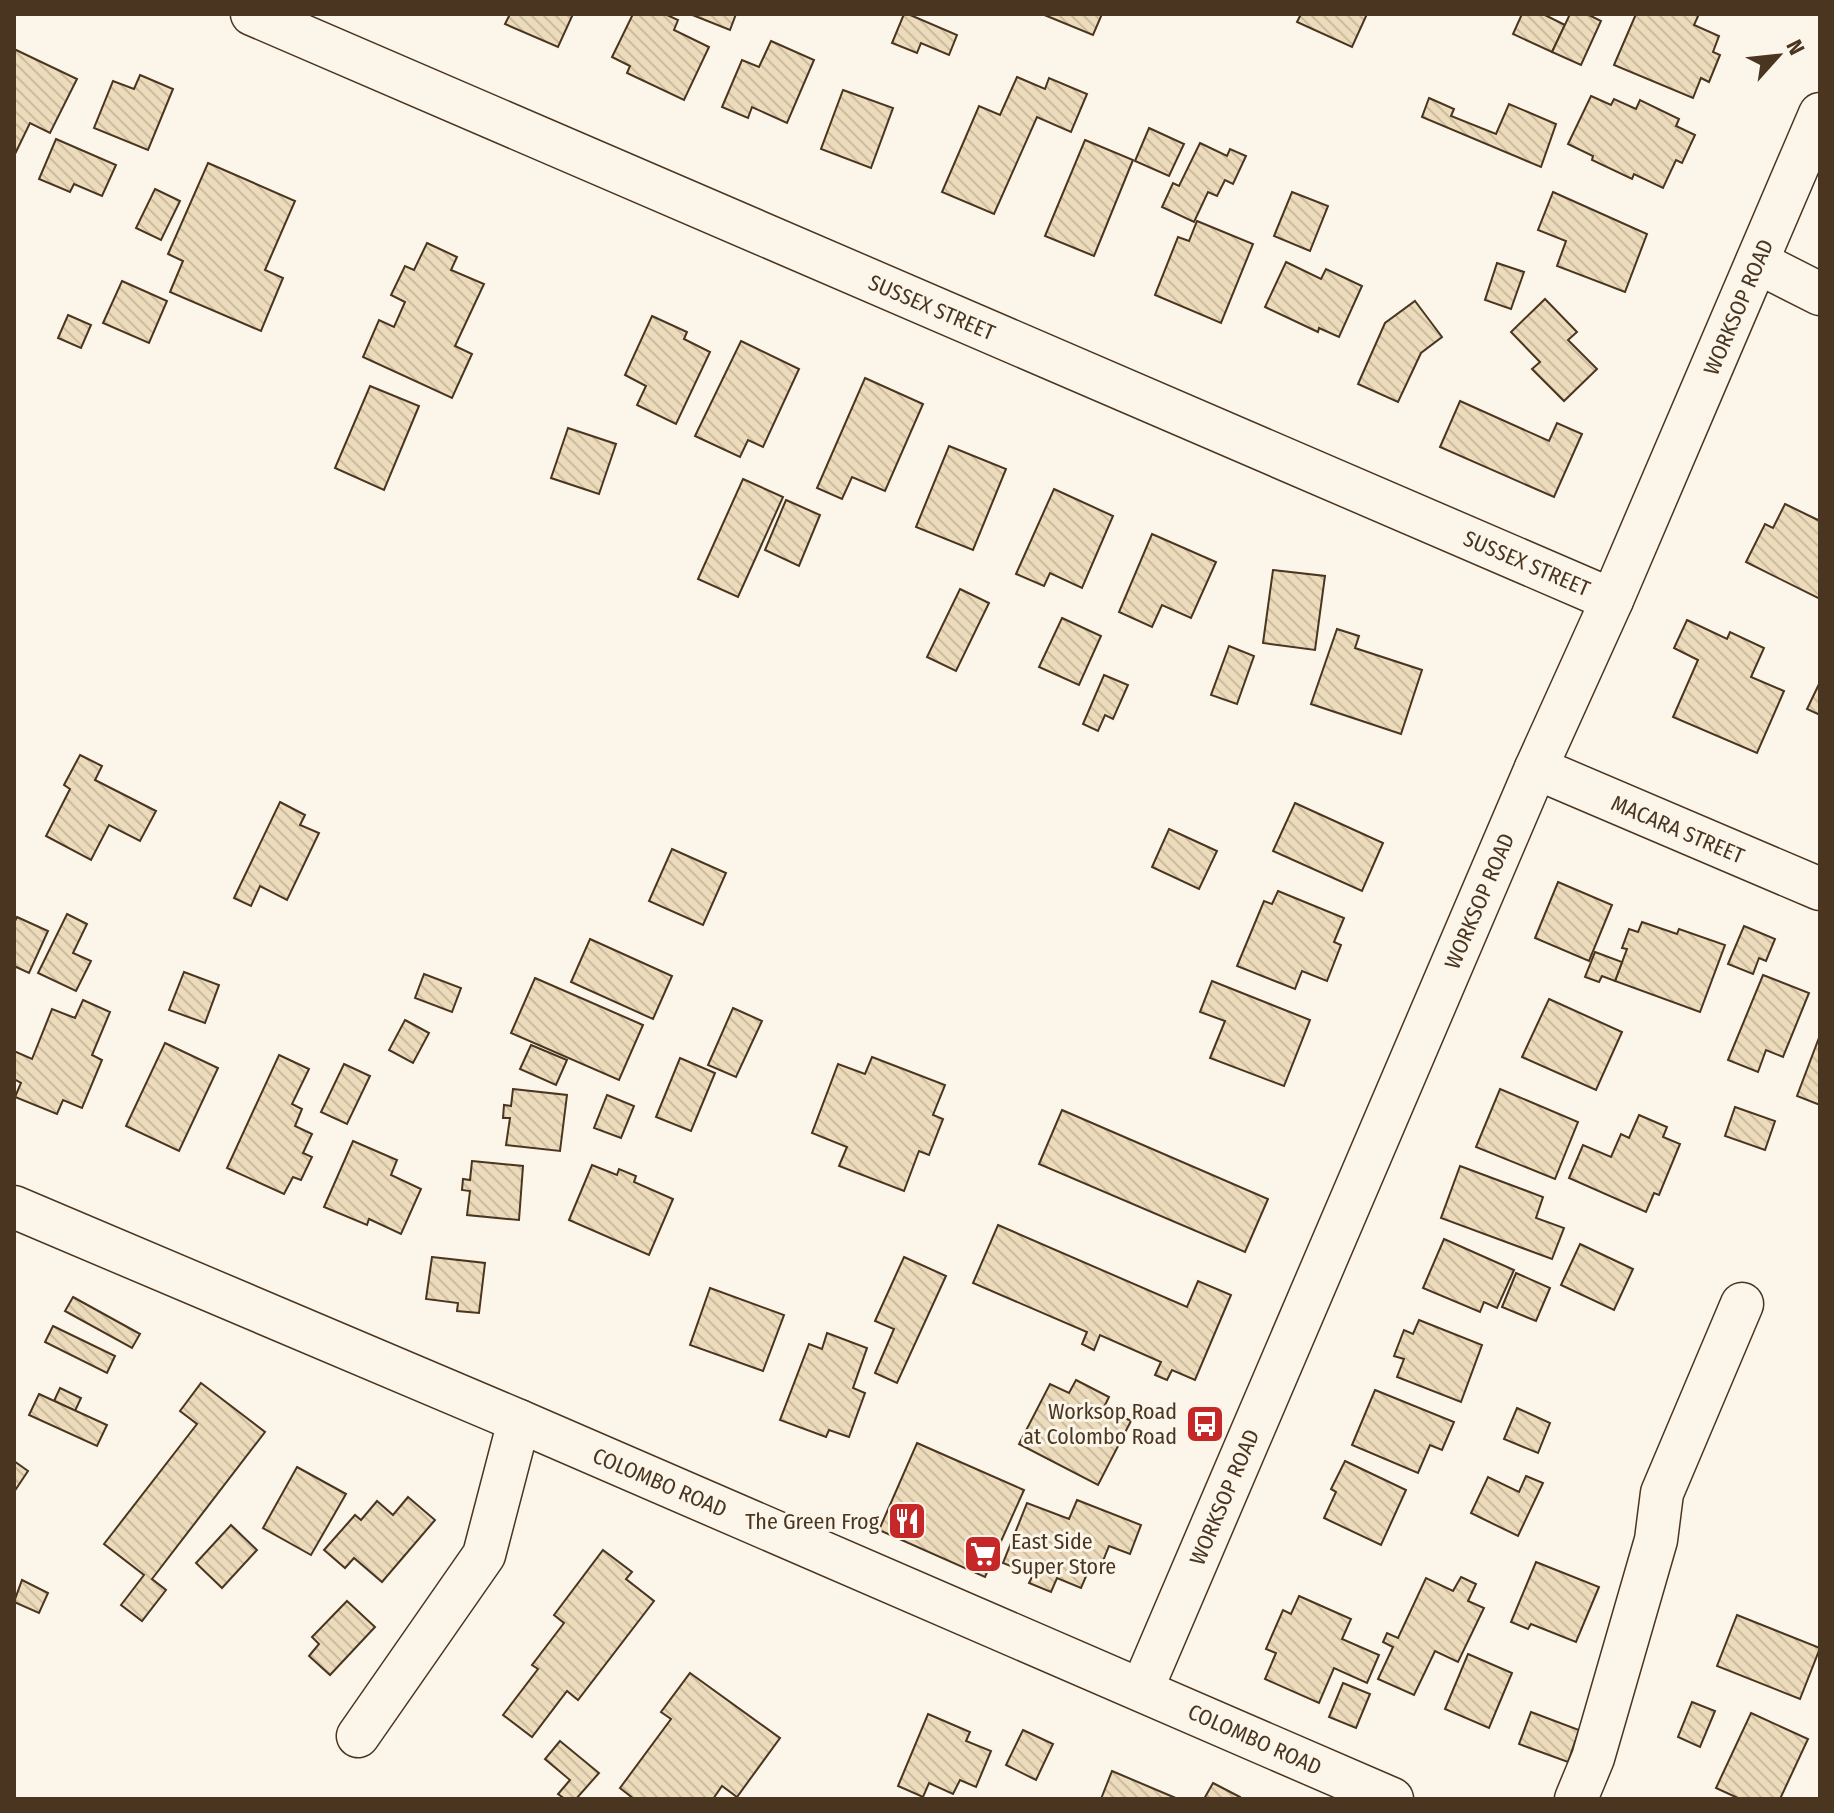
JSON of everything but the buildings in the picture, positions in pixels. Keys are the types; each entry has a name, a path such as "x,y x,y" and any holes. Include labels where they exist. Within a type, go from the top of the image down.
{"street":[{"name":"SUSSEX STREET","path":"252,14 1612,600"},
{"name":"WORKSOP ROAD","path":"1142,1689 1820,114"},
{"path":"1757,262 1820,294"},
{"name":"MACARA STREET","path":"1536,768 1820,889"},
{"name":"COLOMBO ROAD","path":"14,1207 519,1421 1392,1799"},
{"path":"1576,1799 1593,1758 1656,1540 1662,1493 1668,1474 1742,1304"},
{"path":"358,1736 484,1555 519,1421"}],"place":[{"name":"Worksop Road at Colombo Road","path":"1205,1424"},
{"name":"The Green Frog","path":"907,1521"},
{"name":"East Side Super Store","path":"983,1554"}]}
